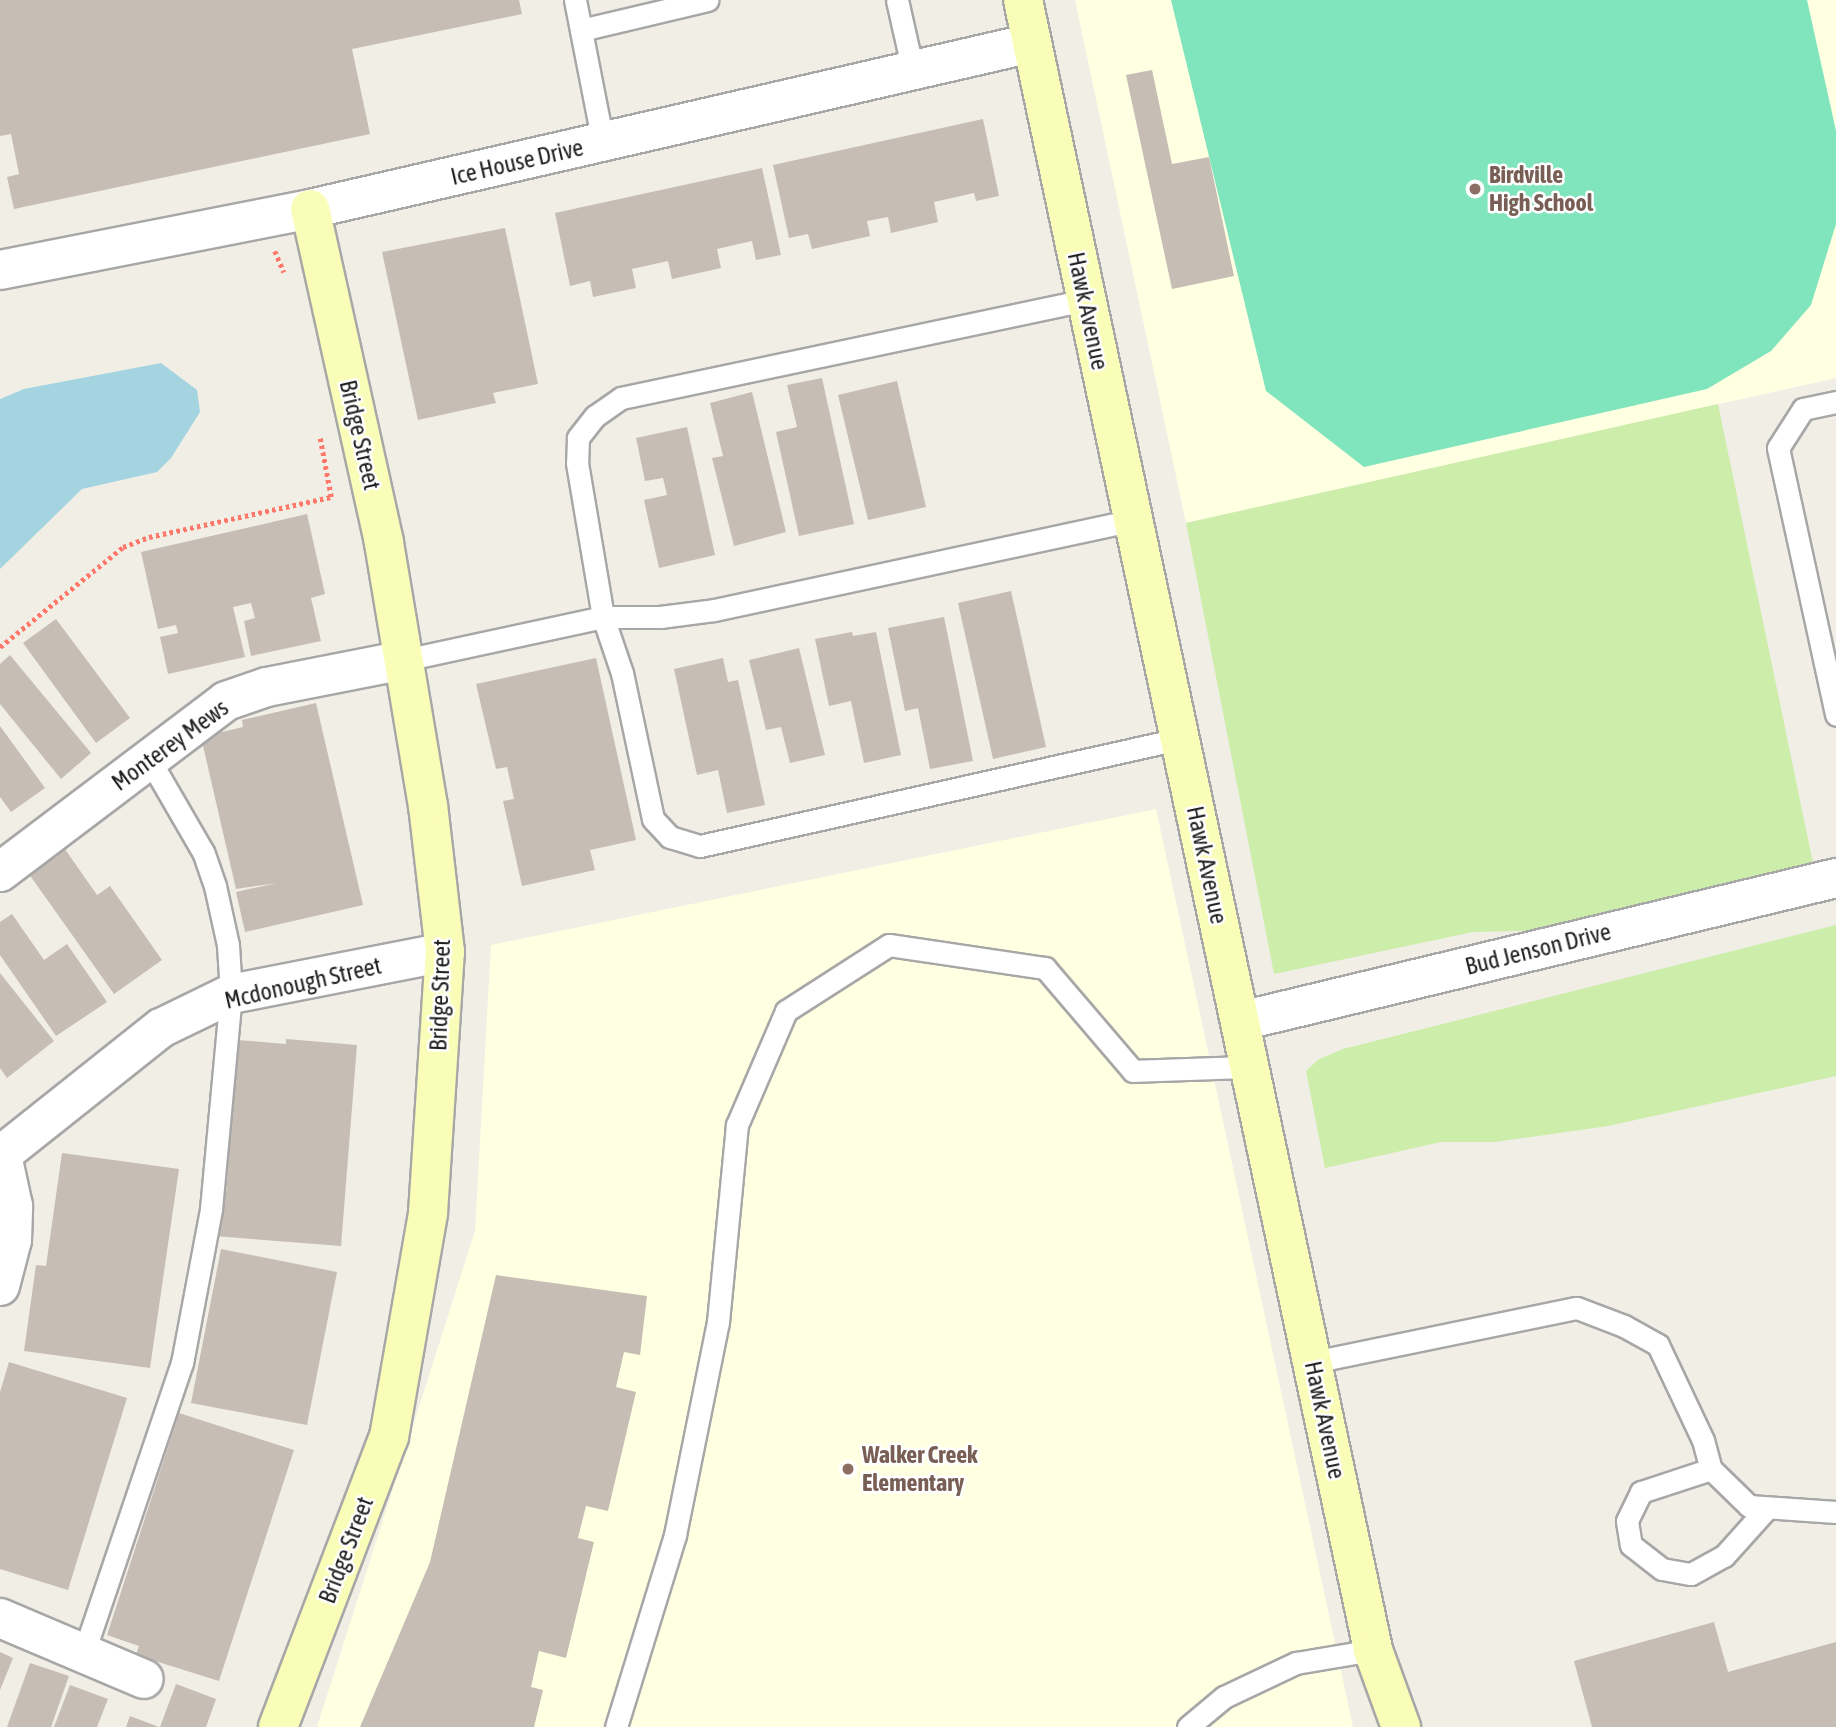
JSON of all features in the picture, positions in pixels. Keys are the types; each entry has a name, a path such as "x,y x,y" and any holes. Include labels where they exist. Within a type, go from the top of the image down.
{"street":[{"name":"Hawk Avenue","path":"1023,0 1373,1650 1401,1727"},
{"name":"Ice House Drive","path":"0,270 310,209 1032,43"},
{"name":"Bridge Street","path":"278,1727 389,1437 428,1213 445,952 428,806 384,542 310,209"},
{"name":"Monterey Mews","path":"0,872 148,757 226,701 267,687 404,660"},
{"name":"Bud Jenson Drive","path":"1241,1021 1836,878"},
{"name":"Mcdonough Street","path":"1,1155 161,1028 231,995 445,952"},
{"path":"0,1286 12,1240 13,1206 1,1155"},
{"path":"0,1618 144,1679"}],"lane":[{"path":"575,0 603,143"},
{"path":"582,30 708,0"},
{"path":"897,0 913,71"},
{"path":"1086,300 621,398 596,416 578,438 577,463 603,617 622,673 653,819 670,837 700,846 1180,739"},
{"path":"1836,402 1803,409 1778,448 1836,715"},
{"path":"404,660 603,617 660,617 715,610 1133,520"},
{"path":"83,1655 182,1363 211,1209 231,995 228,945 207,863 148,757"},
{"path":"616,1727 675,1535 718,1322 737,1125 786,1011 889,945 1045,968 1133,1071 1250,1068"},
{"path":"1313,1362 1577,1308 1624,1326 1658,1345 1703,1440 1711,1469 1749,1506 1836,1512"},
{"path":"1711,1469 1641,1492 1627,1521 1631,1545 1662,1569 1691,1574 1724,1556 1767,1508"},
{"path":"1188,1727 1224,1697 1296,1663 1373,1650"}],"path":[{"path":"260,252 274,249 288,282"},
{"path":"0,647 123,547 149,537 331,497 318,429"}],"shaded area":[{"name":"Birdville High School","path":"1075,0 1836,0 1836,378 1186,523"},
{"name":"Walker Creek Elementary","path":"1156,809 1353,1727 317,1727 475,1231 491,945"}],"green space":[{"name":"Birdville High School","path":"1171,0 1807,0 1836,131 1836,224 1811,305 1771,351 1707,389 1364,467 1266,391"},
{"path":"1718,404 1813,863 1564,930 1473,932 1274,974 1186,523"},
{"path":"1836,925 1836,1076 1608,1126 1495,1142 1441,1142 1325,1168 1306,1071 1319,1059 1343,1049"}],"water":[{"path":"161,363 197,390 200,412 171,458 157,472 82,489 0,569 0,399 24,389"}],"building":[{"path":"0,0 519,0 522,14 352,49 370,134 14,209 7,177 19,174 11,134 0,136"},
{"path":"1152,70 1172,164 1209,157 1234,276 1172,289 1126,75"},
{"path":"983,119 999,196 976,201 974,193 934,202 938,222 891,233 888,217 867,221 870,236 812,249 808,234 789,238 773,165"},
{"path":"762,168 781,255 756,260 752,241 717,249 721,268 672,279 668,261 632,269 636,288 593,297 590,281 570,286 555,213"},
{"path":"505,228 538,384 493,393 496,403 418,420 382,252"},
{"path":"822,378 854,524 799,536 776,432 797,427 787,385"},
{"path":"897,381 926,507 868,520 838,395"},
{"path":"752,392 786,532 734,546 712,458 723,456 710,403"},
{"path":"687,427 715,555 659,568 644,500 667,495 663,478 645,481 636,438"},
{"path":"307,514 325,594 311,598 321,641 251,656 244,621 255,618 251,603 233,607 245,657 168,674 160,637 178,633 176,625 158,629 141,552"},
{"path":"1011,591 1046,747 993,759 958,603"},
{"path":"944,617 973,761 930,769 918,708 905,711 888,628"},
{"path":"56,619 130,718 96,743 23,643"},
{"path":"852,632 853,636 876,632 901,755 864,763 851,701 829,706 815,639"},
{"path":"799,648 825,755 790,763 781,727 766,730 749,660"},
{"path":"10,655 91,753 61,779 0,704 0,664"},
{"path":"596,658 636,840 590,850 595,870 522,886 503,801 514,799 507,767 496,769 476,684"},
{"path":"723,658 728,682 738,680 765,805 727,813 718,770 697,775 674,669"},
{"path":"316,703 363,905 245,932 236,892 277,883 236,889 201,737 243,727 242,720"},
{"path":"0,726 45,788 11,812 0,797"},
{"path":"60,842 97,895 110,886 162,960 114,994 24,867"},
{"path":"12,914 44,960 67,944 107,1002 56,1036 0,955 0,922"},
{"path":"0,973 54,1041 7,1078 0,1068"},
{"path":"286,1039 357,1045 341,1246 214,1236 217,1193 226,1193 238,1040 286,1044"},
{"path":"62,1153 179,1169 150,1368 24,1351 36,1265 46,1266"},
{"path":"221,1249 337,1272 307,1425 191,1403"},
{"path":"496,1275 647,1296 640,1355 624,1352 616,1387 636,1392 608,1511 586,1506 578,1538 594,1542 566,1658 539,1651 531,1687 543,1690 534,1727 360,1727 430,1562"},
{"path":"9,1362 127,1398 68,1590 0,1569 0,1392"},
{"path":"179,1413 294,1450 219,1681 136,1655 139,1646 107,1635"},
{"path":"1714,1622 1728,1672 1836,1642 1836,1727 1592,1727 1574,1661"},
{"path":"0,1652 13,1658 0,1690"},
{"path":"30,1663 69,1676 51,1727 7,1727"},
{"path":"176,1684 216,1699 206,1727 160,1727"},
{"path":"70,1685 108,1699 97,1727 54,1727"},
{"path":"130,1716 159,1727 126,1727"}],"place":[{"name":"Birdville High School","path":"1475,189"},
{"name":"Walker Creek Elementary","path":"848,1469"}]}
